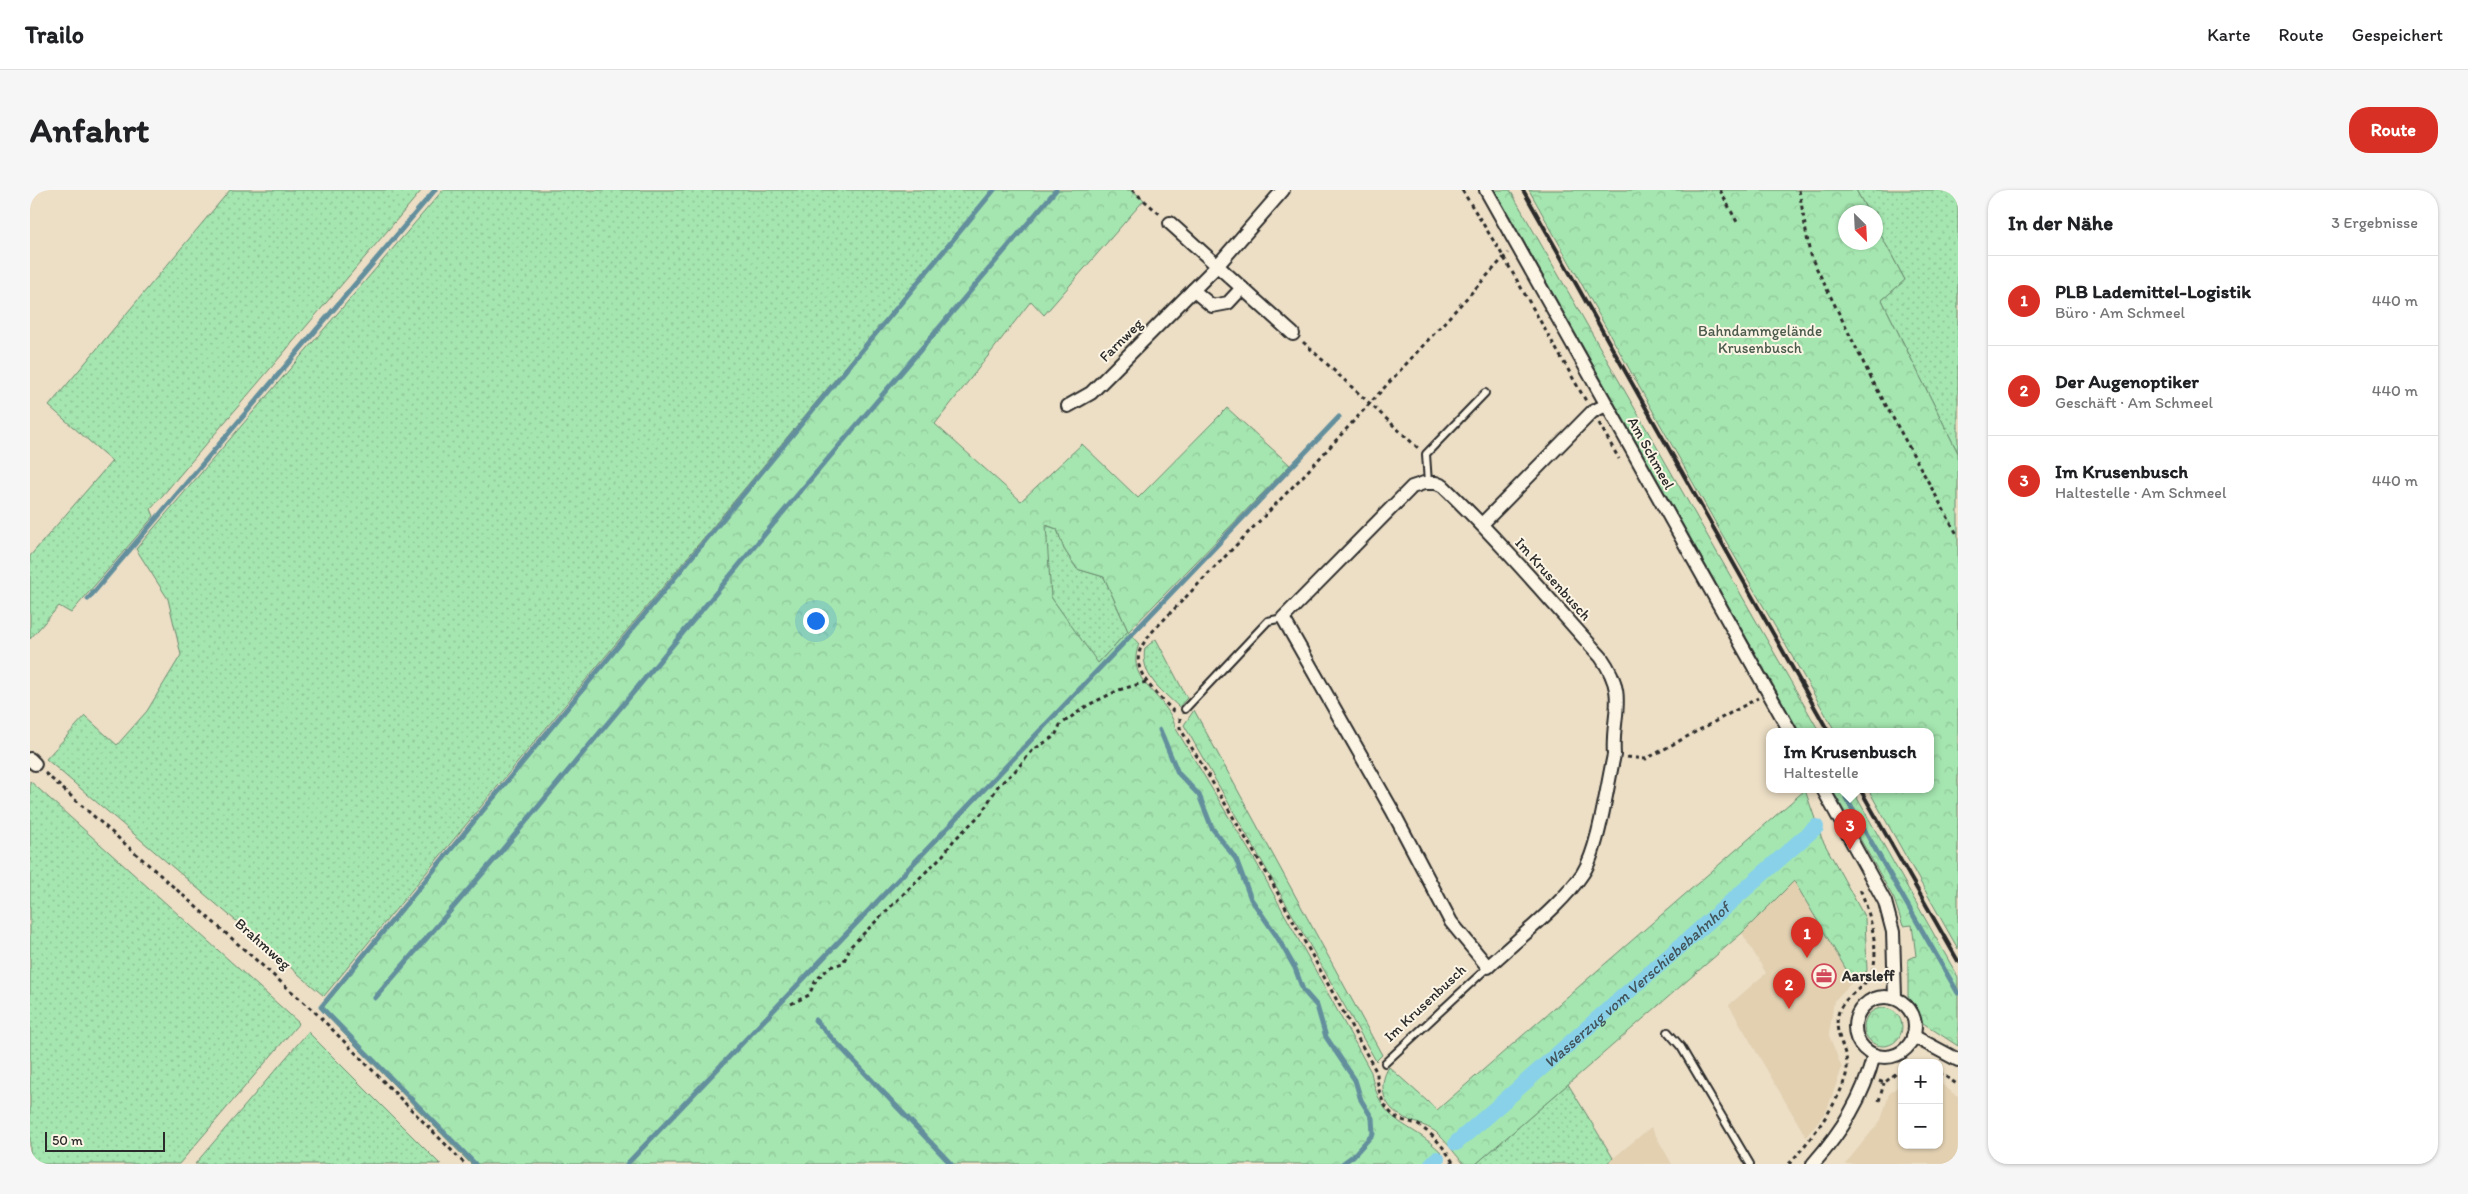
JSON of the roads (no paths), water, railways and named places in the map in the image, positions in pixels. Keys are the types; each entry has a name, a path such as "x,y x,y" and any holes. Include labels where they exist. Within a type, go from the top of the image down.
{"street":[{"name":"Farnweg","path":"1068,406 1091,393 1217,266 1284,190"},
{"name":"Am Schmeel","path":"1486,190 1519,246 1606,405 1761,696 1788,728"},
{"path":"1170,223 1293,334"},
{"path":"1193,290 1212,306 1228,303 1242,288"},
{"path":"1482,524 1592,412 1606,405"},
{"path":"1283,618 1412,487 1428,483"},
{"name":"Im Krusenbusch","path":"1283,618 1392,810 1451,922 1488,967 1569,891 1584,872 1593,848 1614,755 1613,742 1618,696 1611,671 1601,657 1482,524 1443,486 1428,483"},
{"path":"1825,793 1885,902 1894,932 1895,997"},
{"path":"1886,996 1895,997 1909,1008 1914,1017 1913,1036 1909,1045 1900,1053 1883,1057 1874,1055 1864,1050 1856,1036 1856,1018 1863,1005 1870,1000 1886,996"},
{"path":"1913,1036 1958,1060"},
{"path":"1813,1164 1833,1141 1853,1110 1865,1084 1874,1055"}],"lane":[{"path":"1428,483 1426,454 1485,393"},
{"path":"1185,709 1268,621 1283,618"},
{"name":"Im Krusenbusch","path":"1385,1063 1488,967"},
{"path":"1668,1032 1680,1047 1750,1164"}],"waterway":[{"path":"88,599 435,190"},
{"path":"475,1164 321,1007 994,190"},
{"path":"375,998 494,860 794,499 1056,190"},
{"path":"627,1164 1339,417"},
{"path":"1160,730 1178,773 1199,795 1212,828 1236,859 1251,899 1276,935 1295,968 1303,990 1317,1006 1326,1037 1355,1080 1361,1100 1372,1118 1373,1134 1353,1156 1342,1164"},
{"path":"1846,798 1958,993"},
{"name":"Wasserzug vom Verschiebebahnhof","path":"1456,1143 1816,827"},
{"path":"815,1020 951,1164"},
{"name":"Wasserzug vom Verschiebebahnhof","path":"1432,1164 1437,1159"}],"railway":[{"path":"1523,190 1826,728"},
{"path":"1862,793 1958,961"}],"place":[{"name":"Im Krusenbusch","path":"1850,850"},
{"name":"PLB Lademittel-Logistik","path":"1807,958"},
{"name":"Aarsleff","path":"1824,976"},
{"name":"Der Augenoptiker","path":"1789,1009"}],"park label":[{"name":"Bahndammgelände Krusenbusch","path":"1760,340"}]}
